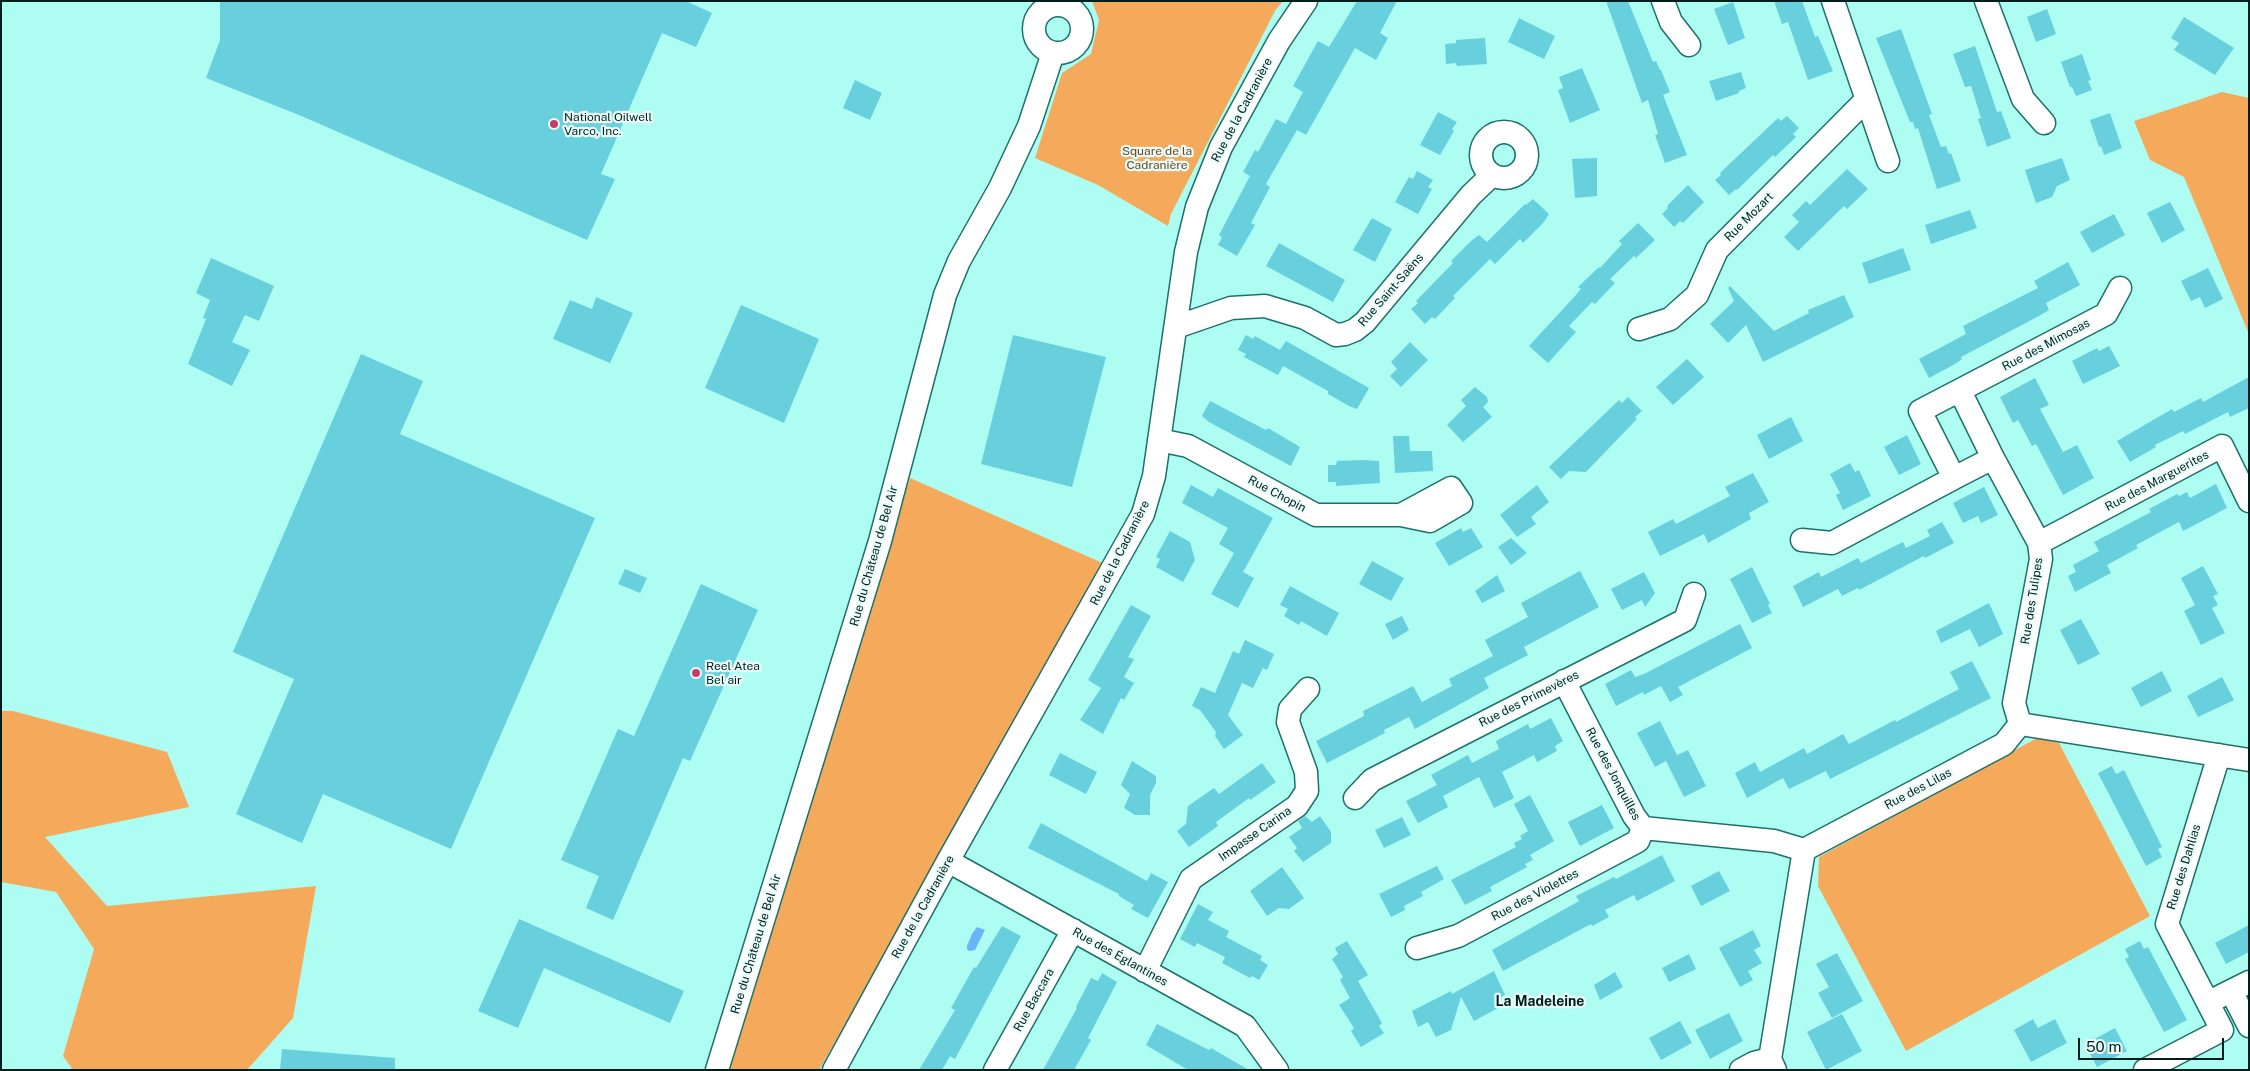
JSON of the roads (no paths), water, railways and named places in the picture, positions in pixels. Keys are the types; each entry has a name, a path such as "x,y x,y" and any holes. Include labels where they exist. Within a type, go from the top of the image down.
{"street":[{"name":"Rue de la Cadranière","path":"834,1070 948,861 1143,514 1154,476 1186,252 1197,207 1212,166 1230,129 1279,41 1306,1"},
{"path":"1663,1 1671,22 1689,45"},
{"path":"1833,1 1888,161"},
{"path":"1986,1 2023,99 2044,123"},
{"path":"1065,3 1079,16 1082,34 1078,43 1071,49 1063,53 1053,53 1047,51 1037,42 1033,30 1034,23 1040,12 1045,8 1065,3"},
{"name":"Rue du Château de Bel Air","path":"717,1070 880,541 945,295 1026,134 1053,53"},
{"name":"Rue Mozart","path":"1638,329 1670,319 1697,295 1717,250 1866,100"},
{"name":"Rue Saint-Saëns","path":"1176,327 1231,308 1265,306 1305,318 1336,334 1345,334 1355,330 1365,322 1471,195 1492,175"},
{"name":"Rue des Mimosas","path":"1954,478 1920,411 2106,314 2120,288"},
{"path":"1802,540 1832,542 1993,458 1960,391"},
{"name":"Rue Chopin","path":"1159,440 1188,446 1316,515 1401,515"},
{"name":"Rue des Marguerites","path":"2039,543 2222,446 2249,501"},
{"name":"Rue des Tulipes","path":"1993,458 2039,543 2041,559 2014,703 2020,724"},
{"name":"Rue des Primevères","path":"1355,798 1372,780 1685,620 1694,594"},
{"name":"Rue des Jonquilles","path":"1564,681 1634,816 1643,828 1774,841 1804,850"},
{"name":"Impasse Carina","path":"1145,971 1192,879 1297,806 1308,791 1306,772 1288,722 1290,709 1308,690"},
{"path":"2020,724 2249,760"},
{"name":"Rue des Lilas","path":"1804,850 2004,744 2020,724"},
{"name":"Rue des Dahlias","path":"2145,1070 2222,1030 2167,924 2219,755"},
{"name":"Rue des Violettes","path":"1417,948 1458,936 1638,841 1643,828"},
{"path":"1741,1070 1754,1063 1773,1064 1804,850"},
{"name":"Rue des Églantines","path":"948,861 1245,1026 1277,1070"},
{"name":"Rue Baccara","path":"994,1070 1073,930"},
{"path":"2209,1002 2238,987 2249,1026"}],"water":[{"path":"977,927 985,930 975,950 969,951 967,946"}],"place":[{"name":"National Oilwell Varco, Inc.","path":"554,124"},
{"name":"Reel Atea Bel air","path":"696,673"}],"district":[{"name":"La Madeleine","path":"1540,1002"}],"park label":[{"name":"Square de la Cadranière","path":"1157,158"}]}
